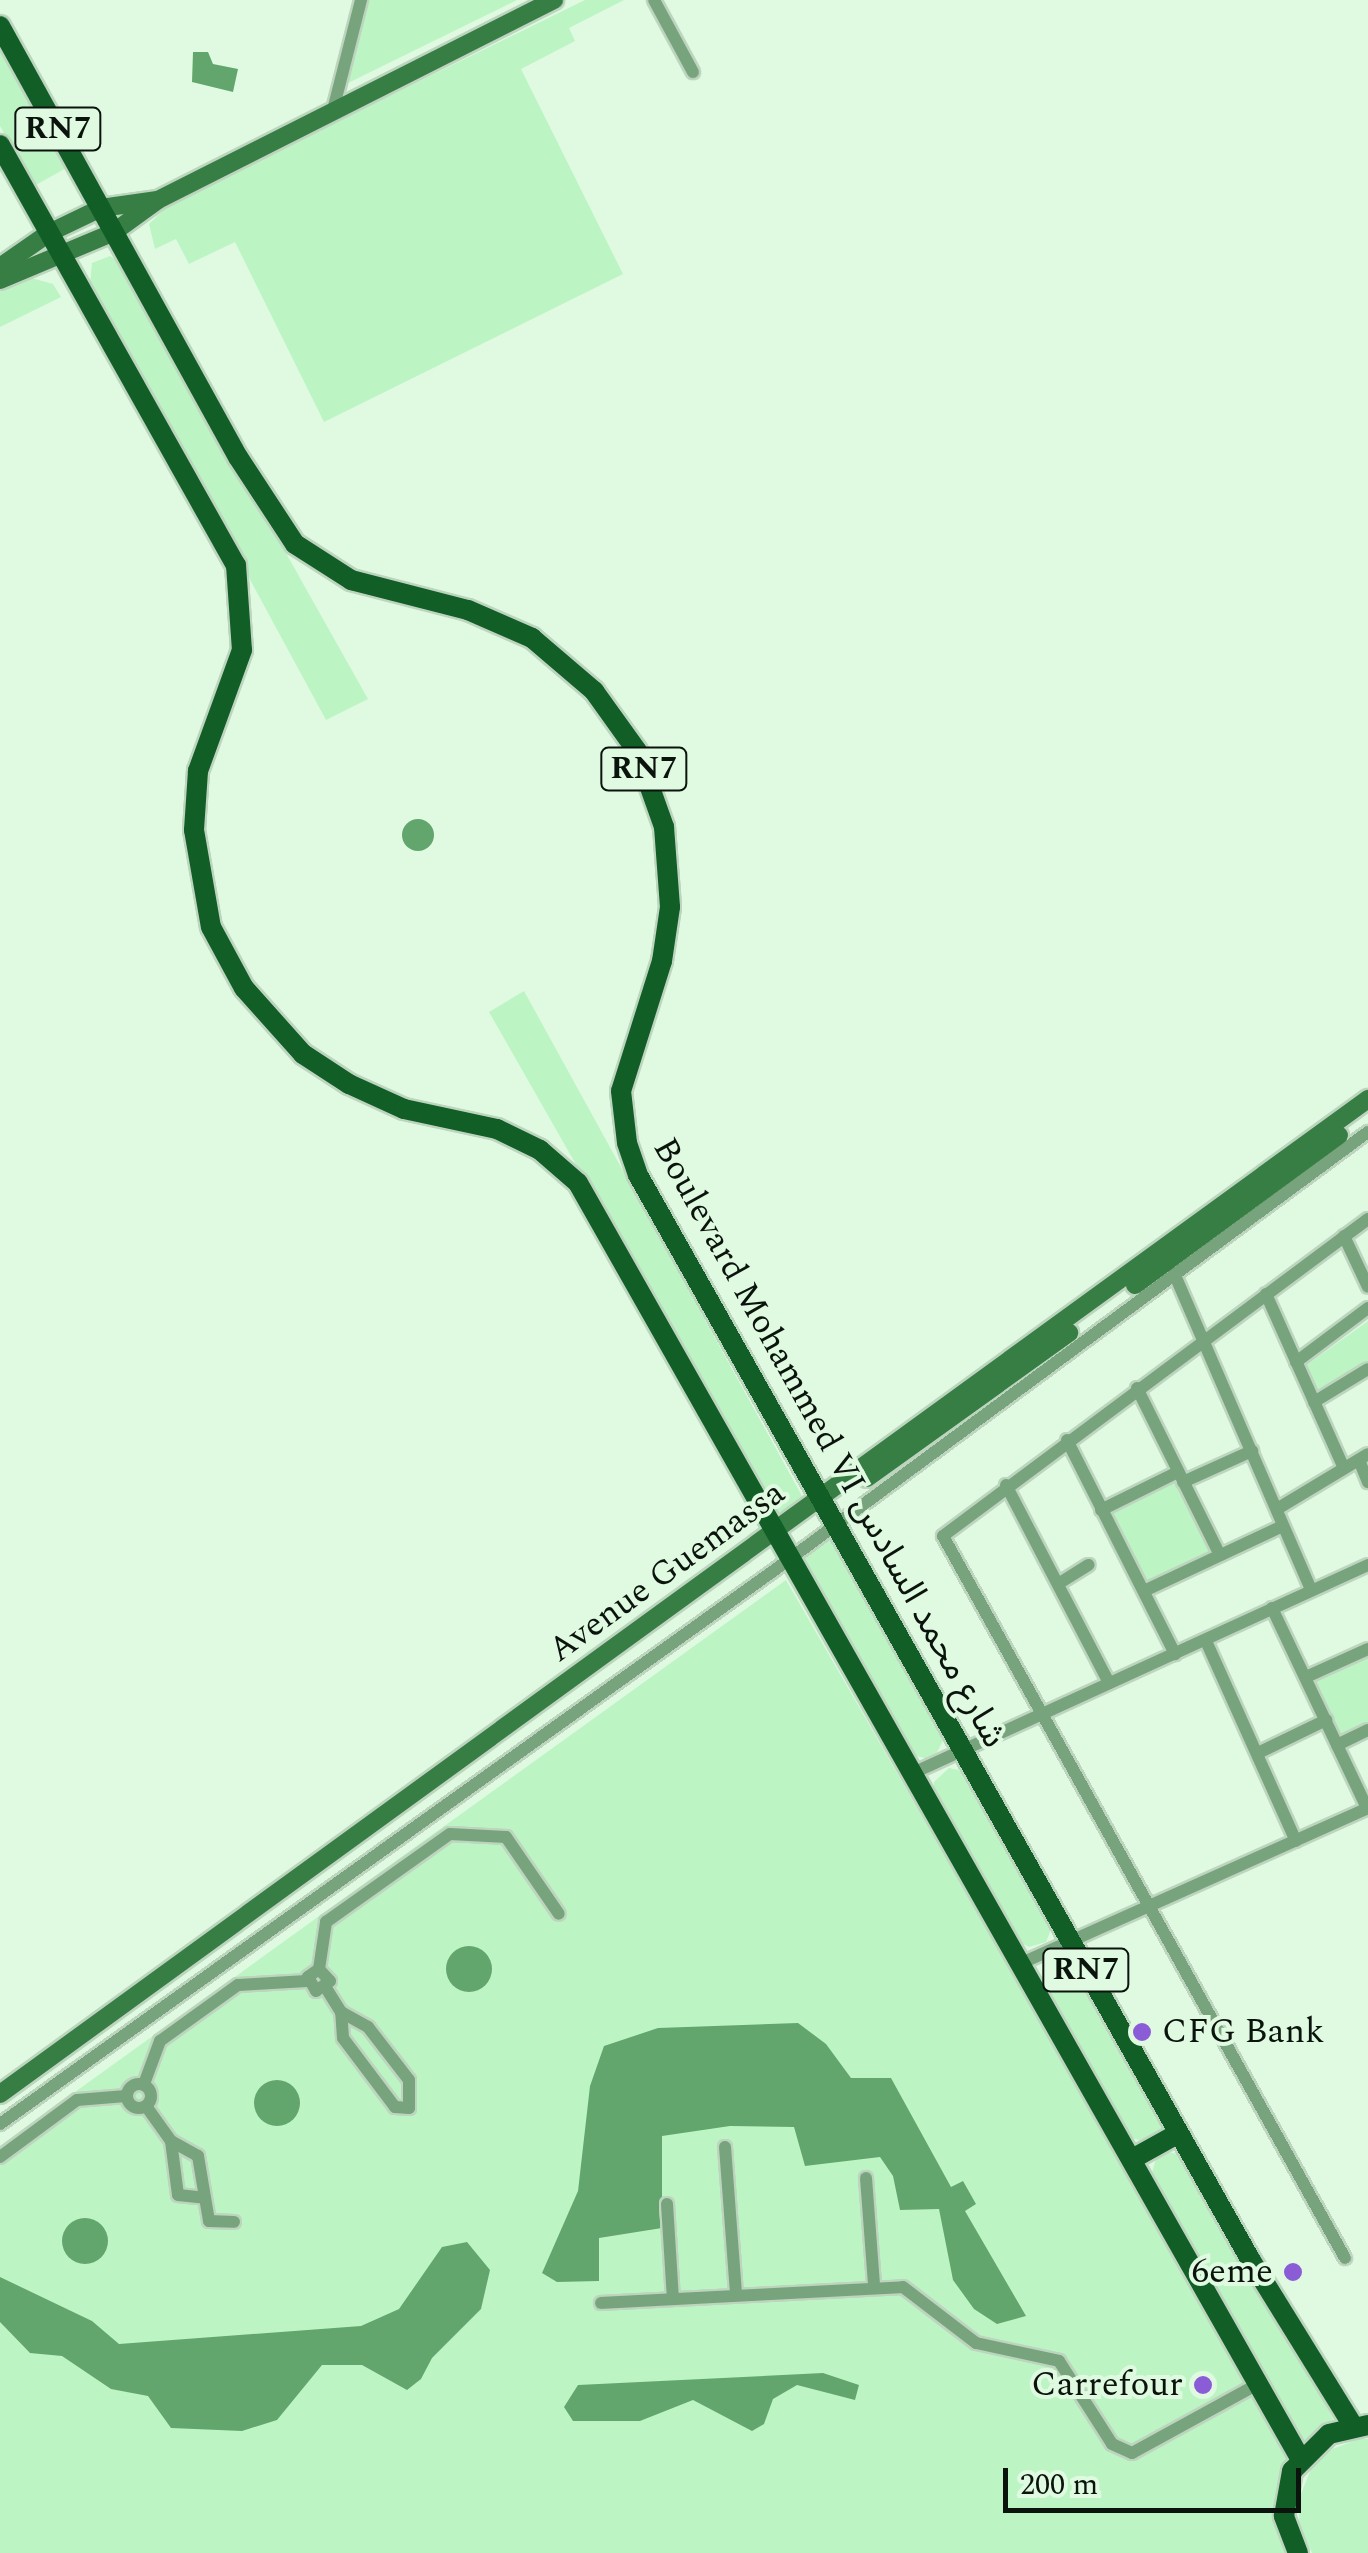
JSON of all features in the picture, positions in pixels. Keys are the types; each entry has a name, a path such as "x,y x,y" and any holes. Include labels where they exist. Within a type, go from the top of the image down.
{"main road":[{"path":"0,280 63,258 114,232 158,200 554,0"},
{"name":"Boulevard Mohammed VI شارع محمد السادس","path":"0,26 238,457 296,544 351,580 468,610 532,638 594,691 637,751 664,827 670,906 662,960 624,1076 626,1143 959,1750 1072,1941 1316,2375 1360,2425"},
{"name":"RN7","path":"0,145 224,538 241,586 242,650 210,733 194,800 199,878 226,956 272,1025 349,1084 404,1109 496,1128 566,1170 600,1214 1300,2458 1329,2434 1360,2425"},
{"path":"0,267 49,232 101,208 158,200"},
{"name":"Avenue Guemassa","path":"0,2102 783,1545 1368,1099"},
{"name":"Avenue Guemassa","path":"826,1512 1368,1114"},
{"name":"Avenue Guemassa","path":"0,2094 783,1545"},
{"path":"1134,2158 1179,2133"},
{"path":"1298,2553 1284,2500 1300,2458"}],"street":[{"path":"333,110 361,0"},
{"path":"654,0 693,72"},
{"name":"Avenue Guemassa","path":"0,2124 826,1512 1174,1273 1368,1132"},
{"path":"1346,2258 1152,1905 1039,1715 943,1536 1136,1388 1368,1219"},
{"path":"1344,1236 1368,1287"},
{"path":"1174,1273 1311,1590"},
{"path":"1266,1294 1344,1468"},
{"path":"1296,1362 1368,1308"},
{"path":"1314,1402 1368,1368"},
{"path":"1136,1388 1220,1555"},
{"path":"1067,1440 1175,1654"},
{"path":"1102,1510 1252,1451"},
{"path":"1277,1509 1363,1457 1368,1482"},
{"path":"1006,1485 1109,1683"},
{"path":"1144,1591 1283,1526"},
{"path":"914,1773 1368,1564"},
{"path":"1058,1584 1089,1565"},
{"path":"1024,1962 1368,1808 1272,1608"},
{"path":"1206,1641 1296,1840"},
{"path":"1306,1677 1368,1649"},
{"path":"1258,1753 1326,1720"},
{"path":"1336,1744 1368,1730"},
{"path":"144,2084 160,2041 238,1985 307,1981 319,1969 326,1922 450,1834 506,1837 559,1914"},
{"path":"319,1969 329,1976 326,1988 341,2012 343,2038 395,2107 409,2108 412,2086 402,2070 364,2022 341,2012"},
{"path":"307,1981 316,1991 326,1988"},
{"path":"126,2096 132,2085 144,2084"},
{"path":"144,2084 151,2094 146,2106"},
{"path":"126,2096 133,2107 146,2106"},
{"path":"0,2157 78,2100 126,2096"},
{"path":"146,2106 170,2140 198,2156 210,2223 234,2222"},
{"path":"170,2140 178,2195 189,2202 205,2198"},
{"path":"725,2147 736,2294"},
{"path":"866,2178 874,2284"},
{"path":"667,2204 673,2299"},
{"path":"601,2304 874,2284 918,2294 976,2343 1059,2361 1122,2450 1144,2450 1258,2384"}],"shaded area":[{"path":"367,0 517,0 344,85"},
{"path":"585,0 624,0 569,28 575,41 521,69 623,274 324,422 235,242 189,264 176,239 155,249 149,224 172,202"},
{"path":"0,42 70,166 34,186 0,126"},
{"path":"193,52 208,52 213,64 238,69 233,92 192,82"},
{"path":"110,256 124,265 368,699 326,720 90,284 92,263"},
{"path":"28,277 53,284 61,297 0,327 0,286"},
{"path":"418,819 429,824 434,835 429,846 418,851 407,846 402,835 407,824"},
{"path":"524,991 802,1496 778,1519 489,1012"},
{"path":"1368,1321 1368,1371 1316,1403 1301,1369"},
{"path":"1175,1477 1214,1553 1145,1587 1107,1512"},
{"path":"833,1533 946,1735 933,1760 912,1755 799,1558"},
{"path":"786,1580 1286,2449 1289,2553 0,2553 0,2146"},
{"path":"1368,1654 1368,1728 1340,1740 1312,1677"},
{"path":"949,1768 968,1772 1053,1924 1046,1942 1029,1947 1018,1941 934,1794 934,1782"},
{"path":"469,1946 486,1952 492,1969 486,1986 469,1992 452,1986 446,1969 452,1952"},
{"path":"1061,1965 1080,1971 1165,2119 1164,2130 1148,2143 1129,2137 1045,1990 1051,1970"},
{"path":"798,2023 826,2044 851,2078 891,2078 951,2187 963,2181 976,2204 965,2211 1026,2316 997,2324 974,2309 953,2280 939,2209 900,2210 893,2176 880,2157 805,2166 794,2127 730,2126 662,2136 662,2228 599,2238 599,2281 557,2282 542,2273 578,2191 590,2086 604,2046 658,2028"},
{"path":"277,2080 293,2087 300,2103 293,2119 277,2126 261,2119 254,2103 261,2087"},
{"path":"1168,2152 1186,2156 1336,2424 1304,2445 1151,2177 1156,2158"},
{"path":"85,2218 101,2225 108,2241 101,2257 85,2264 69,2257 62,2241 69,2225"},
{"path":"467,2242 490,2270 481,2309 432,2358 421,2379 407,2390 362,2365 322,2365 277,2420 242,2431 171,2428 148,2396 111,2389 62,2356 30,2353 0,2322 0,2277 92,2321 119,2344 361,2326 399,2309 442,2247"},
{"path":"823,2373 859,2385 855,2400 797,2385 773,2399 764,2424 752,2431 693,2400 640,2421 573,2421 564,2407 578,2385"},
{"path":"1368,2439 1368,2553 1312,2553 1299,2524 1300,2496 1311,2469 1332,2449"}],"place":[{"name":"CFG Bank","path":"1142,2032"},
{"name":"6eme","path":"1293,2272"},
{"name":"Carrefour","path":"1203,2385"}]}
